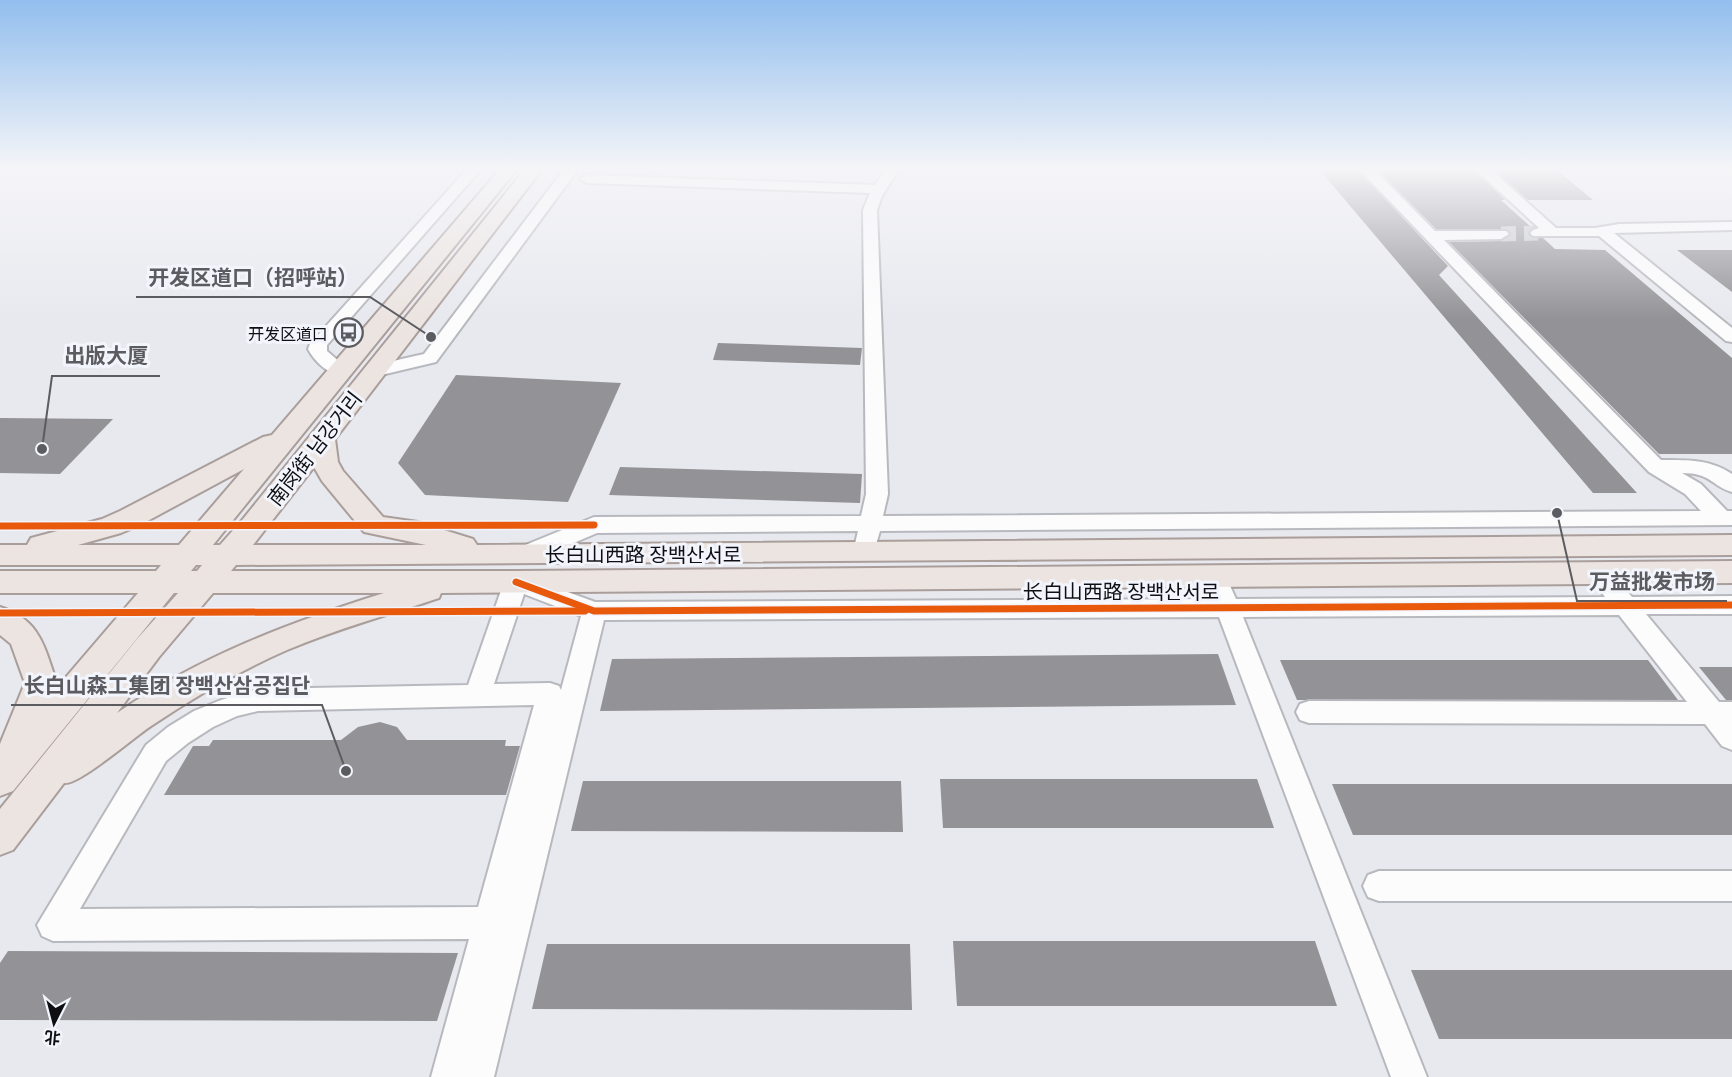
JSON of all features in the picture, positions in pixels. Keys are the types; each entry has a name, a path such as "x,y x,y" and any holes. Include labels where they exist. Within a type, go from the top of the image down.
{"main road":[{"name":"南岗街 남강거리","path":"0,838 12,784 164,581 468,218"},
{"name":"南岗街 남강거리","path":"12,784 148,648 207,582 496,218"},
{"path":"0,555 111,526 175,496 287,435"},
{"path":"322,438 325,462 331,475 374,525 418,532 491,555"},
{"name":"长白山西路 장백산서로","path":"0,555 491,555 1732,545"},
{"name":"长白山西路 장백산서로","path":"0,582 516,582 1732,572"},
{"path":"12,784 105,738 204,676 257,649 317,626 453,582"},
{"path":"0,619 25,637 41,682 12,784"}],"street":[{"path":"340,370 320,354 317,349 320,344 431,218"},
{"path":"377,370 430,358 534,218"},
{"path":"864,552 877,494 870,218"},
{"path":"1413,218 1656,467 1693,489 1727,518"},
{"path":"1537,218 1553,233"},
{"path":"1538,233 1602,231 1653,226 1732,226"},
{"path":"1602,231 1732,337"},
{"path":"1430,236 1501,234"},
{"path":"1656,467 1702,467 1716,473 1732,485"},
{"name":"长白山西路 장백산서로","path":"526,554 594,525 1727,518"},
{"path":"1599,573 1624,606 1723,713 1732,738"},
{"path":"1215,576 1409,1077"},
{"path":"477,696 516,582"},
{"name":"长白山西路 장백산서로","path":"516,582 594,611 1732,605"},
{"path":"476,1077 594,611"},
{"path":"449,1077 490,923 550,694 258,700 239,704 216,714 171,738 156,753 53,925 490,923"},
{"path":"1309,712 1723,713"},
{"path":"1379,886 1732,886"}],"building":[{"path":"1361,218 1403,218 1448,266 1439,275 1637,493 1593,493"},
{"path":"1425,218 1521,218 1532,228 1528,233 1531,238 1543,238 1555,249 1605,250 1732,358 1732,454 1659,454 1449,242 1501,241 1510,236 1511,232 1506,229 1436,229"},
{"path":"1677,250 1732,250 1732,292"},
{"path":"718,343 862,348 860,365 713,360"},
{"path":"456,375 621,383 568,502 425,495 398,463"},
{"path":"0,418 113,419 60,474 0,473"},
{"path":"620,467 862,474 860,503 609,495"},
{"path":"1218,654 1236,705 600,711 612,659"},
{"path":"1280,660 1648,660 1678,700 1297,700"},
{"path":"1699,667 1732,667 1732,700 1726,700"},
{"path":"380,722 397,727 407,740 506,740 505,746 520,746 506,795 164,795 193,746 209,746 213,740 341,740 358,727"},
{"path":"940,779 1257,779 1274,828 943,828"},
{"path":"583,781 901,781 903,832 571,831"},
{"path":"1332,784 1732,784 1732,835 1353,835"},
{"path":"953,941 1315,941 1337,1006 957,1006"},
{"path":"547,944 910,944 912,1010 532,1009"},
{"path":"8,951 458,953 437,1021 0,1020 0,963"},
{"path":"1411,970 1732,970 1732,1039 1439,1039"}],"tunnel":[{"path":"1501,234 1538,233"}],"cycle path":[{"path":"0,526 594,525"},
{"path":"516,582 594,611 1732,605"},
{"path":"0,613 585,611"}],"place":[{"name":"开发区道口","path":"349,333"},
{"name":"开发区道口（招呼站）","path":"431,337"},
{"name":"出版大厦","path":"42,449"},
{"name":"万益批发市场","path":"1557,513"},
{"name":"长白山森工集团 장백산삼공집단","path":"346,771"}]}
